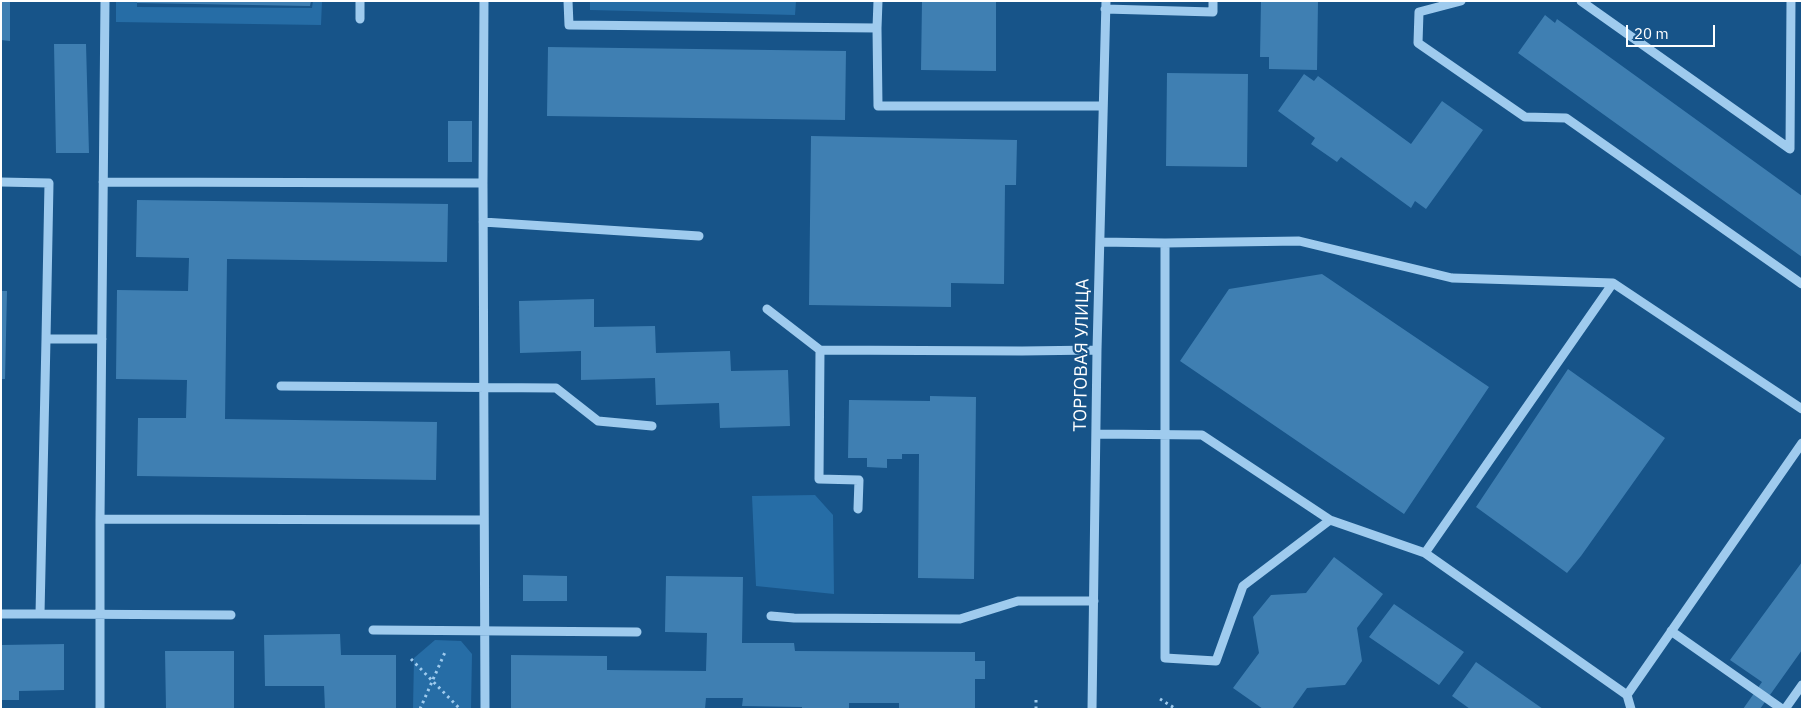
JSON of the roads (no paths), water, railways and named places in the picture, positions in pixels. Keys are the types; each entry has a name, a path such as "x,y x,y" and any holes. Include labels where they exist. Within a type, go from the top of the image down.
{"street":[{"path":"100,709 105,1"},
{"path":"360,1 360,19"},
{"path":"484,1 485,709"},
{"path":"568,1 568,26 877,28"},
{"path":"878,1 878,106 1103,106"},
{"path":"1106,5 1213,12 1213,1"},
{"path":"1461,1 1419,12 1418,43 1525,117 1566,118 1802,284"},
{"path":"1581,1 1790,149 1791,1"},
{"name":"ТОРГОВАЯ УЛИЦА","path":"1092,709 1097,350 1106,5"},
{"path":"1,182 49,183 40,614"},
{"path":"103,182 483,183"},
{"path":"483,222 699,236"},
{"path":"1100,242 1299,241 1452,278 1613,283 1802,410"},
{"path":"1165,243 1165,658 1216,661 1243,586 1330,520"},
{"path":"1425,553 1613,283"},
{"path":"767,309 820,350 1097,350"},
{"path":"46,339 102,340"},
{"path":"820,350 819,479 859,480 858,509"},
{"path":"281,386 556,388 598,421 652,426"},
{"path":"1096,434 1202,435 1330,520 1425,553 1627,695 1631,709"},
{"path":"1627,695 1802,443"},
{"path":"100,519 484,520"},
{"path":"771,616 794,618 960,619 1018,601 1094,601"},
{"path":"1,614 231,615"},
{"path":"373,630 637,632"},
{"path":"1671,631 1783,709 1802,685"}]}
